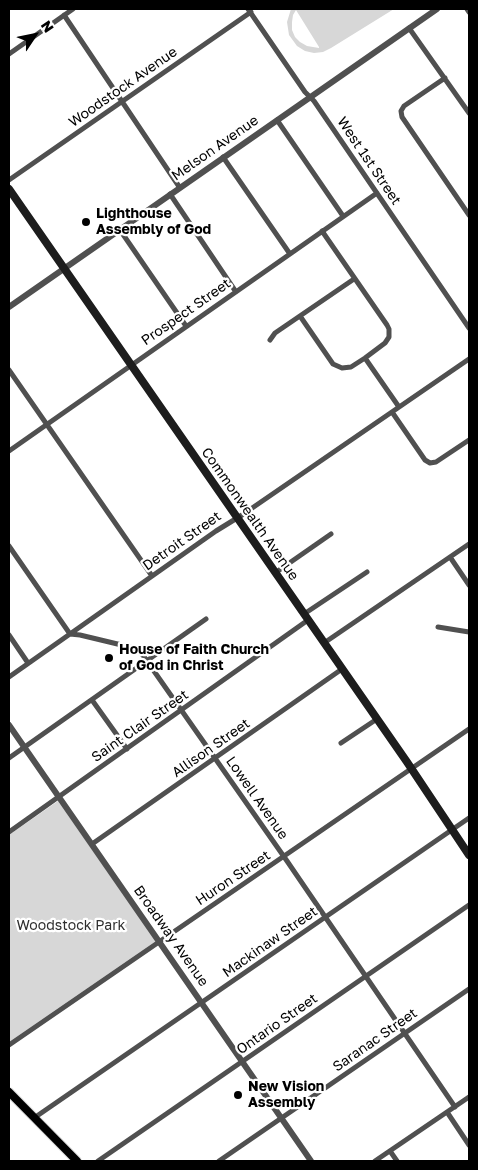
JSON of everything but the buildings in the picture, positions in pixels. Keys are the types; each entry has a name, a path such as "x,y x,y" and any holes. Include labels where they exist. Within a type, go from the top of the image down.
{"main road":[{"name":"Commonwealth Avenue","path":"9,189 12,200 64,269 131,365 411,768 469,855"},
{"path":"9,1092 77,1161"}],"street":[{"path":"9,54 73,9"},
{"name":"Melson Avenue","path":"9,307 436,9"},
{"name":"West 1st Street","path":"250,10 469,328"},
{"name":"Woodstock Avenue","path":"9,180 250,10"},
{"path":"64,15 180,188"},
{"path":"409,28 469,113"},
{"path":"445,78 404,106 401,111 402,117 469,215"},
{"path":"277,120 344,216"},
{"path":"223,157 290,254"},
{"name":"Prospect Street","path":"9,451 377,193"},
{"path":"170,194 236,292"},
{"path":"120,230 186,326"},
{"path":"300,316 333,364 342,368 351,367 365,358 386,343 389,337 390,333 387,325 322,231"},
{"path":"270,340 275,333 354,278"},
{"path":"365,358 399,407"},
{"name":"Detroit Street","path":"9,677 216,531 469,359"},
{"path":"9,370 152,576"},
{"path":"392,412 425,460 430,463 436,462 469,440"},
{"path":"275,572 331,534"},
{"path":"324,643 469,544"},
{"path":"9,546 70,634"},
{"path":"450,557 469,585"},
{"name":"Saint Clair Street","path":"9,832 181,710 367,572"},
{"path":"9,758 206,619"},
{"path":"438,627 469,632"},
{"name":"Lowell Avenue","path":"70,634 130,647 142,654 284,856 454,1107"},
{"path":"9,635 28,663"},
{"name":"Allison Street","path":"92,844 342,669"},
{"path":"92,700 127,749"},
{"path":"341,743 377,719"},
{"name":"Broadway Avenue","path":"9,725 310,1161"},
{"name":"Huron Street","path":"9,1045 469,729"},
{"name":"Mackinaw Street","path":"34,1118 469,818"},
{"name":"Ontario Street","path":"98,1161 469,905"},
{"name":"Saranac Street","path":"222,1160 469,989"},
{"path":"375,1161 469,1097"},
{"path":"447,1112 469,1145"},
{"path":"390,1151 397,1161"}],"green space":[{"path":"291,9 394,9 323,52 305,51 297,46 289,35 287,22","holes":["296,10 319,47 307,46 295,37 292,30 292,22"]},
{"name":"Woodstock Park","path":"58,801 156,941 9,1042 9,835"}],"place":[{"name":"Lighthouse Assembly of God","path":"86,222"},
{"name":"House of Faith Church of God in Christ","path":"109,658"},
{"name":"New Vision Assembly","path":"238,1095"}]}
